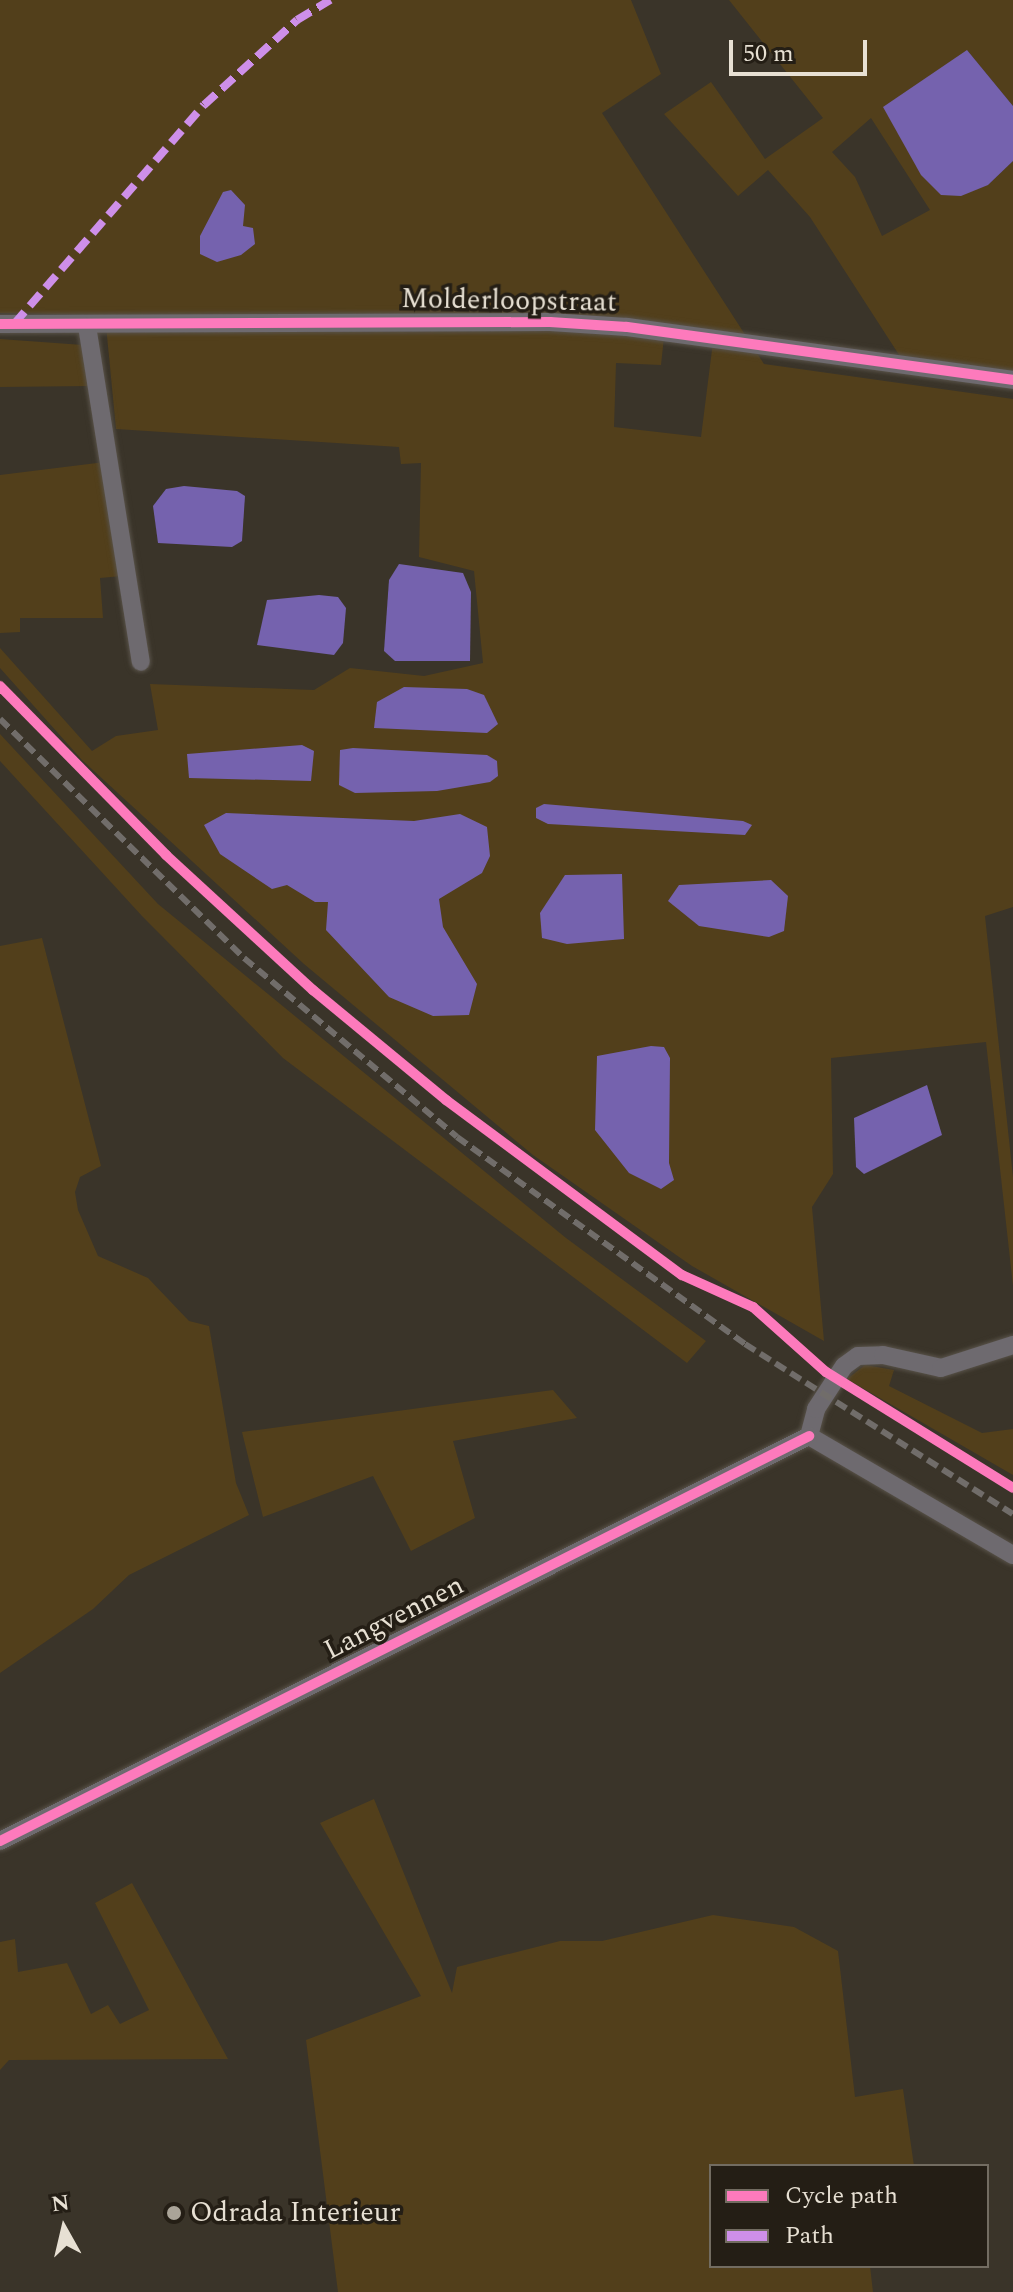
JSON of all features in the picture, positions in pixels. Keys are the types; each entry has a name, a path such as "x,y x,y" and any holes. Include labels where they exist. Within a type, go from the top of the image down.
{"street":[{"name":"Molderloopstraat","path":"0,324 550,322 627,327 1013,380"},
{"path":"87,326 141,662"},
{"path":"1013,1345 941,1368 883,1355 858,1356 844,1366 816,1409 809,1436 1013,1555"},
{"name":"Langvennen","path":"0,1841 809,1436"}],"shaded area":[{"path":"0,0 631,0 661,74 602,113 764,364 1013,399 1013,907 985,916 1013,1177 1013,1286 986,1042 831,1058 833,1174 812,1207 824,1341 692,1266 533,1155 304,964 82,760 0,668 0,648 92,751 116,736 158,730 150,684 314,690 350,668 424,676 483,663 474,571 419,557 421,463 401,464 399,447 116,429 105,315 0,313","holes":["665,328 714,334 701,437 614,427 616,363 661,365"]},
{"path":"729,0 1013,0 1013,106 967,50 988,185 1013,161 1013,375 903,361 810,217 768,170 738,196 664,114 711,82 765,159 823,118","holes":["871,118 930,210 882,236 855,177 832,152"]},
{"path":"967,50 1013,106 1013,161 988,185 961,196 941,195 921,175 883,107"},
{"path":"231,190 245,205 243,226 253,228 255,244 241,255 217,262 200,254 200,236 223,192"},
{"path":"0,339 83,345 91,386 0,387"},
{"path":"105,462 122,576 100,578 103,618 20,618 20,632 0,633 0,475"},
{"path":"184,486 237,491 245,496 242,541 232,547 158,543 153,506 166,489"},
{"path":"399,564 463,573 471,592 470,661 395,661 384,651 389,580"},
{"path":"319,595 338,597 346,608 343,643 334,655 257,645 267,600"},
{"path":"404,687 467,689 484,695 498,724 487,733 374,728 377,702"},
{"path":"0,734 158,904 566,1238 706,1341 687,1363 283,1058 142,916 0,761"},
{"path":"302,745 314,751 311,781 189,778 187,754"},
{"path":"353,748 487,755 497,761 498,776 490,782 437,791 355,793 339,785 340,750"},
{"path":"544,804 743,821 752,825 745,835 548,824 536,818 536,808"},
{"path":"226,813 414,821 460,814 487,827 490,856 482,873 439,899 443,927 477,984 469,1015 433,1016 389,997 326,930 328,902 315,902 287,885 272,889 220,854 204,825"},
{"path":"622,874 624,939 567,944 542,938 540,913 565,875"},
{"path":"771,880 788,896 784,931 769,937 699,926 668,901 679,885"},
{"path":"42,938 101,1166 80,1177 75,1192 78,1210 98,1256 148,1278 189,1321 209,1326 236,1483 249,1515 129,1575 93,1609 0,1673 0,946"},
{"path":"651,1046 664,1047 670,1058 669,1163 674,1180 661,1189 629,1173 595,1130 597,1056"},
{"path":"927,1085 942,1135 864,1174 856,1167 854,1118"},
{"path":"865,1365 894,1370 889,1386 982,1433 1013,1429 1013,1475 847,1379"},
{"path":"553,1390 577,1418 453,1441 475,1518 411,1551 373,1476 263,1517 242,1432"},
{"path":"374,1799 452,1993 457,1967 560,1941 602,1941 713,1915 794,1927 838,1951 855,2097 903,2089 914,2164 709,2164 709,2268 870,2268 873,2292 338,2292 306,2040 421,1996 320,1823"},
{"path":"132,1883 228,2059 9,2060 0,2070 0,1942 15,1939 18,1972 67,1963 91,2014 108,2005 120,2024 149,2010 95,1903"}],"railway":[{"path":"0,719 244,958 457,1137 745,1344 1013,1514"}],"marked path":[{"path":"14,324 204,105 297,20 330,0"}],"cycle path":[{"path":"0,324 550,322 627,327 1013,380"},
{"path":"0,686 166,855 313,990 446,1100 682,1275 753,1307 826,1372 1013,1488"},
{"path":"0,1841 809,1436"}],"place":[{"name":"Odrada Interieur","path":"174,2213"}]}
